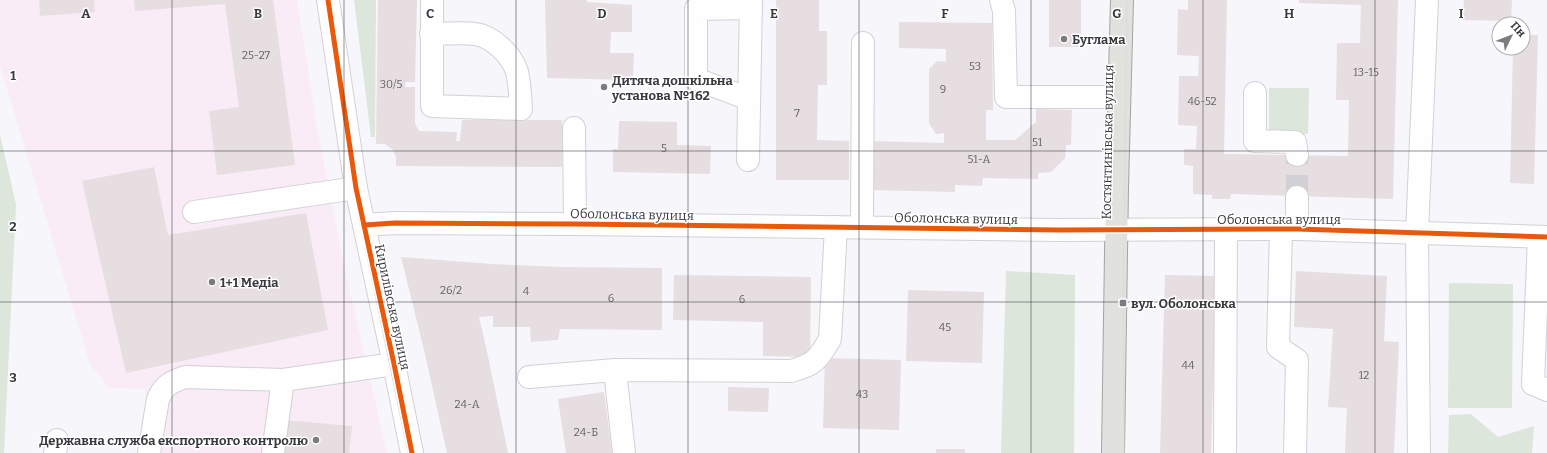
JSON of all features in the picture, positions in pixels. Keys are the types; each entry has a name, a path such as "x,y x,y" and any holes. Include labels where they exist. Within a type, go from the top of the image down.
{"main road":[{"name":"Костянтинівська вулиця","path":"1113,453 1116,230 1122,0"}],"street":[{"name":"Кирилівська вулиця","path":"328,0 356,188 412,453"},
{"path":"431,34 476,34 490,38 505,51 516,70 520,89 521,109 432,106 431,34 432,0"},
{"path":"1001,0 1004,11 1006,97 1119,97"},
{"path":"1418,453 1417,233 1428,0"},
{"path":"748,160 751,4 696,9 696,79 749,99"},
{"path":"862,227 863,43"},
{"path":"1255,93 1254,141 1295,142 1297,155"},
{"path":"574,128 575,224"},
{"path":"194,212 356,188"},
{"path":"1295,453 1297,360 1278,346 1289,230 1297,196"},
{"name":"Оболонська вулиця","path":"364,225 395,223 1116,230 1289,230 1543,237"},
{"path":"529,377 615,370 791,371 808,366 822,354 830,339 836,227"},
{"path":"1225,453 1226,230"},
{"path":"1543,237 1533,384 1547,390"},
{"path":"150,453 158,399 162,391 172,381 185,377 283,380 394,364"},
{"path":"615,370 624,453"},
{"path":"273,453 283,380"}],"shaded area":[{"path":"0,0 297,0 316,122 343,261 387,453 140,453 147,431 145,389 109,388 90,364 0,66"},
{"path":"354,0 376,0 375,137 371,137"},
{"path":"1269,88 1309,88 1308,134 1269,133"},
{"path":"0,135 16,204 4,453 0,453"},
{"path":"1006,271 1075,275 1074,453 1001,453"},
{"path":"1449,283 1513,284 1512,408 1448,408"},
{"path":"1471,414 1498,437 1534,426 1532,453 1448,453 1449,415"}],"building":[{"path":"39,0 94,0 95,12 40,16"},
{"path":"134,0 273,0 295,165 217,175 209,111 239,107 225,4 135,11"},
{"path":"378,0 417,0 415,82 406,82 405,87 415,87 415,124 419,131 457,132 456,141 460,141 462,120 562,120 562,167 396,166 396,157 392,149 385,144 376,144"},
{"path":"545,0 587,0 587,2 632,5 632,32 611,32 610,53 634,53 633,80 547,78"},
{"path":"776,0 819,0 819,31 827,31 827,85 818,85 817,140 849,141 849,180 776,180"},
{"path":"1049,0 1081,0 1081,47 1049,47"},
{"path":"1188,0 1227,0 1224,154 1348,156 1349,100 1336,100 1337,43 1360,43 1361,5 1299,3 1299,0 1398,0 1393,199 1231,194 1230,199 1212,199 1212,195 1193,194 1193,166 1184,165 1184,149 1196,149 1197,126 1178,125 1179,76 1198,76 1199,56 1177,55 1178,9 1188,10"},
{"path":"1464,0 1512,0 1511,16 1491,16 1491,21 1463,20"},
{"path":"899,22 992,23 993,110 986,110 986,140 1015,140 1036,122 1036,109 1072,110 1071,145 1066,145 1065,158 1051,172 1038,173 1038,179 983,178 982,186 955,185 955,192 870,190 870,141 944,143 944,133 936,134 929,123 929,69 937,61 946,62 946,49 899,48"},
{"path":"1531,35 1538,35 1534,184 1510,183 1513,56 1531,56"},
{"path":"619,121 677,122 677,145 711,146 710,174 613,172 613,149 618,149"},
{"name":"1+1 Медіа","path":"154,167 168,235 306,213 328,330 126,373 82,181"},
{"path":"401,257 492,264 560,267 662,268 662,330 560,329 558,340 531,342 530,327 493,327 493,316 479,317 508,453 447,453 425,354"},
{"path":"1296,271 1387,276 1384,341 1399,342 1394,453 1345,453 1347,408 1328,407 1333,329 1294,327"},
{"path":"674,275 811,277 810,357 763,356 763,322 673,320"},
{"path":"1165,275 1216,276 1211,453 1160,453"},
{"path":"908,290 984,292 982,363 906,361"},
{"path":"825,358 901,360 899,430 823,428"},
{"path":"728,387 769,388 768,412 728,411"},
{"path":"604,392 612,453 566,453 558,399"},
{"name":"Державна служба експортного контролю","path":"283,420 352,426 349,453 280,453"},
{"path":"936,449 965,449 965,453 936,453"}],"tunnel":[{"path":"1297,155 1297,197"}],"tram line":[{"path":"325,0 353,189 408,453"},
{"path":"1124,453 1123,303 1127,0"}],"cycle path":[{"path":"328,0 356,188 412,453"},
{"path":"364,225 395,223 1060,230 1297,229 1547,237"}],"place":[{"name":"Буглама","path":"1064,39"},
{"name":"Дитяча дошкільна установа №162","path":"604,87"},
{"name":"1+1 Медіа","path":"212,282"},
{"name":"вул. Оболонська","path":"1123,303"},
{"name":"Державна служба експортного контролю","path":"316,440"}]}
